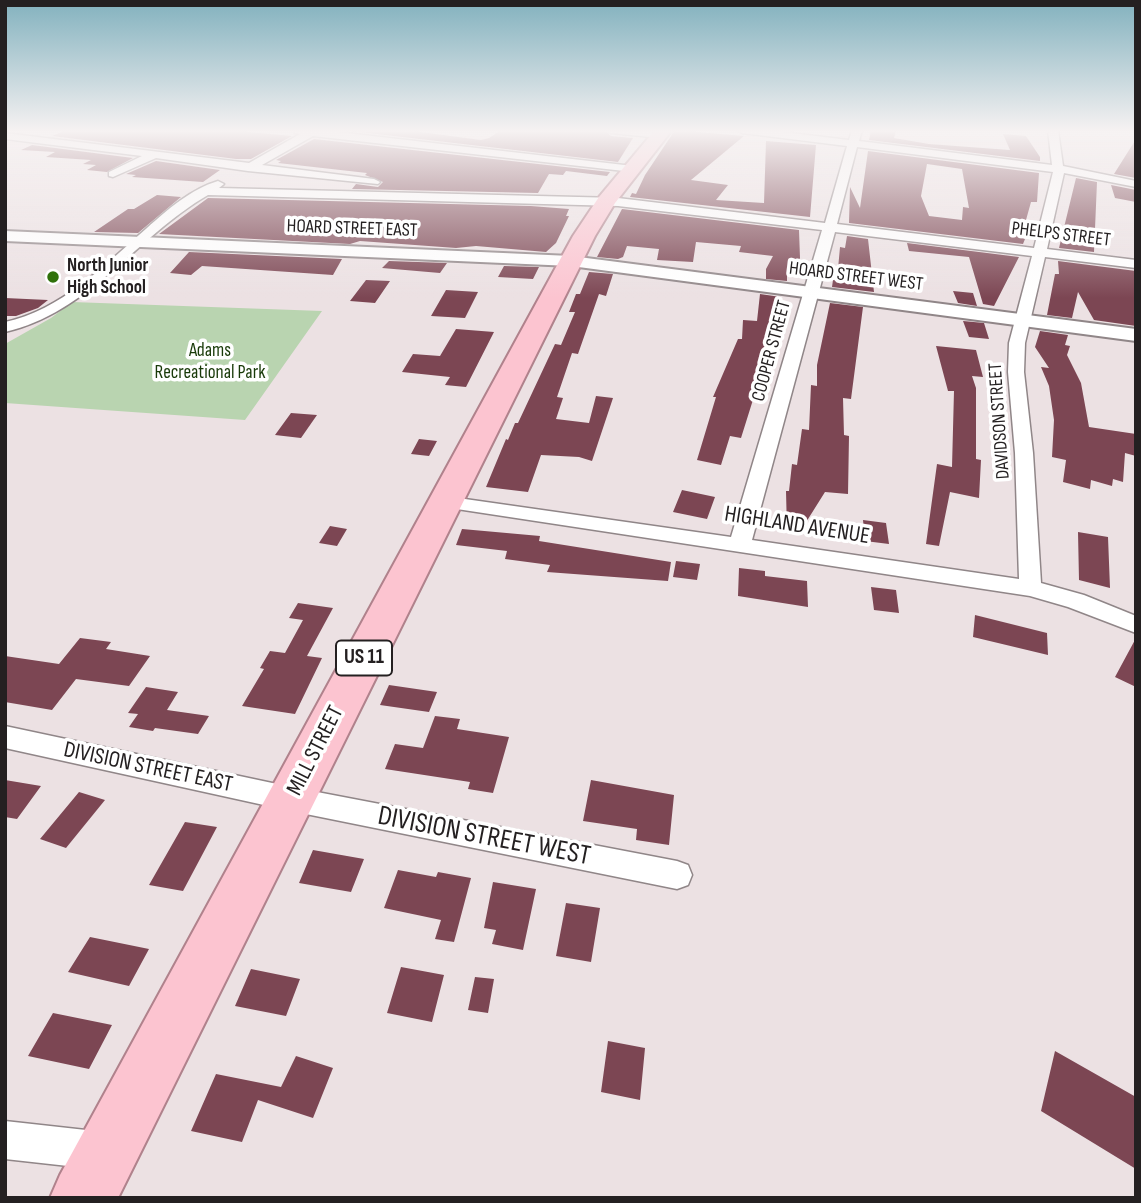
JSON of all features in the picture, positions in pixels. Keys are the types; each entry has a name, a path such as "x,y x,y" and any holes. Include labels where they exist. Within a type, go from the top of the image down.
{"highway":[{"name":"MILL STREET","path":"83,1198 571,261 606,201 619,186"}],"street":[{"path":"5,327 20,326 51,312 178,208 214,186"},
{"path":"404,186 442,196"},
{"name":"COOPER STREET","path":"740,544 841,186"},
{"name":"DAVIDSON STREET","path":"1030,588 1024,453 1016,372 1017,343 1055,186"},
{"path":"205,191 442,196"},
{"name":"PHELPS STREET","path":"442,196 606,201 1136,264"},
{"name":"HOARD STREET EAST","path":"5,236 571,261"},
{"name":"HOARD STREET WEST","path":"571,261 1136,335"},
{"name":"HIGHLAND AVENUE","path":"444,502 1030,588 1076,601 1136,625"},
{"name":"DIVISION STREET EAST","path":"5,737 291,799"},
{"name":"DIVISION STREET WEST","path":"291,799 677,875"},
{"path":"5,1140 107,1151"}],"green space":[{"name":"Adams Recreational Park","path":"72,302 322,311 245,420 5,403 5,344 51,318"}],"building":[{"path":"354,186 542,186 538,193 352,189"},
{"path":"640,186 727,186 716,200 764,203 765,186 813,186 810,217 630,197 632,193 636,194"},
{"path":"863,186 923,186 921,196 929,216 962,220 963,207 969,208 965,186 1038,186 1037,202 1031,202 1021,238 1025,239 1023,244 849,223 850,187 860,208"},
{"path":"1074,186 1097,186 1094,252 1059,248"},
{"path":"1111,186 1136,190 1136,202 1115,198"},
{"path":"157,195 181,197 138,233 94,232 128,209 134,209"},
{"path":"208,198 531,206 569,209 566,216 569,216 556,243 546,252 476,246 456,248 360,241 350,244 159,234"},
{"path":"622,209 799,230 800,258 793,271 787,271 787,281 766,279 766,269 773,256 739,252 741,246 696,242 693,262 657,260 659,249 627,246 623,257 618,259 597,257"},
{"path":"847,236 868,239 874,292 832,287 833,280 837,280 840,247 845,248"},
{"path":"907,243 1019,257 994,306 983,304 969,257 909,251"},
{"path":"189,252 342,259 333,275 202,266 191,275 170,273"},
{"path":"389,261 447,263 440,273 382,268"},
{"path":"1058,261 1136,271 1136,326 1094,320 1078,292 1072,318 1047,315 1055,274 1059,274"},
{"path":"504,266 539,267 533,279 498,277"},
{"path":"589,272 613,274 606,296 599,294 578,354 572,353 557,397 563,398 556,419 589,423 596,396 613,398 592,461 579,457 541,455 528,492 486,487 506,439 508,440 515,423 518,423 555,344 561,345 575,312 569,312"},
{"path":"366,280 390,281 375,303 350,301"},
{"path":"446,290 478,292 465,318 431,316"},
{"path":"953,291 973,293 977,306 958,303"},
{"path":"760,294 781,297 780,314 773,313 774,322 762,371 741,438 730,436 721,465 697,460 716,397 713,397 738,339 742,339 743,320 757,321"},
{"path":"5,298 48,300 38,308 16,316 5,316"},
{"path":"830,303 863,307 851,399 843,398 844,435 849,436 848,494 825,492 798,535 787,531 786,491 789,491 792,464 797,465 802,429 809,430 811,385 817,386 817,365"},
{"path":"963,321 984,323 989,339 969,337"},
{"path":"456,329 494,332 466,387 445,385 450,377 402,372 413,354 440,356"},
{"path":"1040,331 1068,335 1065,345 1070,346 1067,355 1081,383 1089,427 1136,434 1136,456 1125,453 1123,482 1113,479 1112,486 1091,480 1090,489 1063,482 1066,460 1052,457 1054,420 1049,386 1041,367 1049,368 1035,347"},
{"path":"936,346 976,350 983,377 972,376 976,388 976,459 981,460 979,498 950,492 939,546 926,544 937,464 952,467 954,391 948,391"},
{"path":"291,413 317,415 301,438 275,435"},
{"path":"419,439 437,441 429,456 411,454"},
{"path":"682,490 715,497 707,519 673,512"},
{"path":"863,520 886,523 889,544 865,541"},
{"path":"330,526 347,529 337,546 319,543"},
{"path":"462,529 540,536 539,541 671,562 668,581 547,572 550,565 505,559 507,551 456,545"},
{"path":"1078,532 1108,537 1110,588 1079,580"},
{"path":"676,561 700,564 697,580 673,577"},
{"path":"739,568 765,571 765,576 807,581 808,607 738,596"},
{"path":"871,587 896,590 899,613 874,610"},
{"path":"298,603 333,608 307,656 322,658 295,714 242,706 264,669 260,668 270,651 285,653 303,620 289,618"},
{"path":"975,615 1047,633 1048,655 973,637"},
{"path":"80,638 111,642 106,649 150,656 129,686 76,679 52,710 5,702 5,656 59,664"},
{"path":"1136,638 1136,687 1115,677"},
{"path":"389,685 437,692 429,712 380,705"},
{"path":"146,687 178,692 167,710 209,716 198,734 129,727 138,714 128,713"},
{"path":"435,716 460,719 457,729 509,737 493,793 468,789 470,782 385,769 395,744 423,748"},
{"path":"5,780 41,786 17,819 5,817"},
{"path":"591,780 674,795 669,845 636,840 637,829 583,821"},
{"path":"79,792 105,800 66,848 40,839"},
{"path":"185,822 217,827 183,891 149,885"},
{"path":"313,850 364,859 351,892 299,883"},
{"path":"398,870 436,877 438,872 471,878 454,942 435,939 441,920 384,908"},
{"path":"493,882 536,889 523,950 492,944 496,930 484,928"},
{"path":"566,903 600,908 591,962 556,956"},
{"path":"90,937 149,949 129,986 68,972"},
{"path":"401,967 444,975 432,1022 387,1013"},
{"path":"251,969 300,979 286,1016 235,1006"},
{"path":"475,977 494,979 488,1013 468,1010"},
{"path":"53,1013 112,1025 89,1069 28,1056"},
{"path":"608,1041 645,1048 640,1100 601,1092"},
{"path":"1055,1051 1136,1097 1136,1169 1041,1111"},
{"path":"296,1056 333,1068 313,1118 258,1100 242,1142 191,1131 216,1074 281,1087"}],"place":[{"name":"North Junior High School","path":"53,277"}]}
